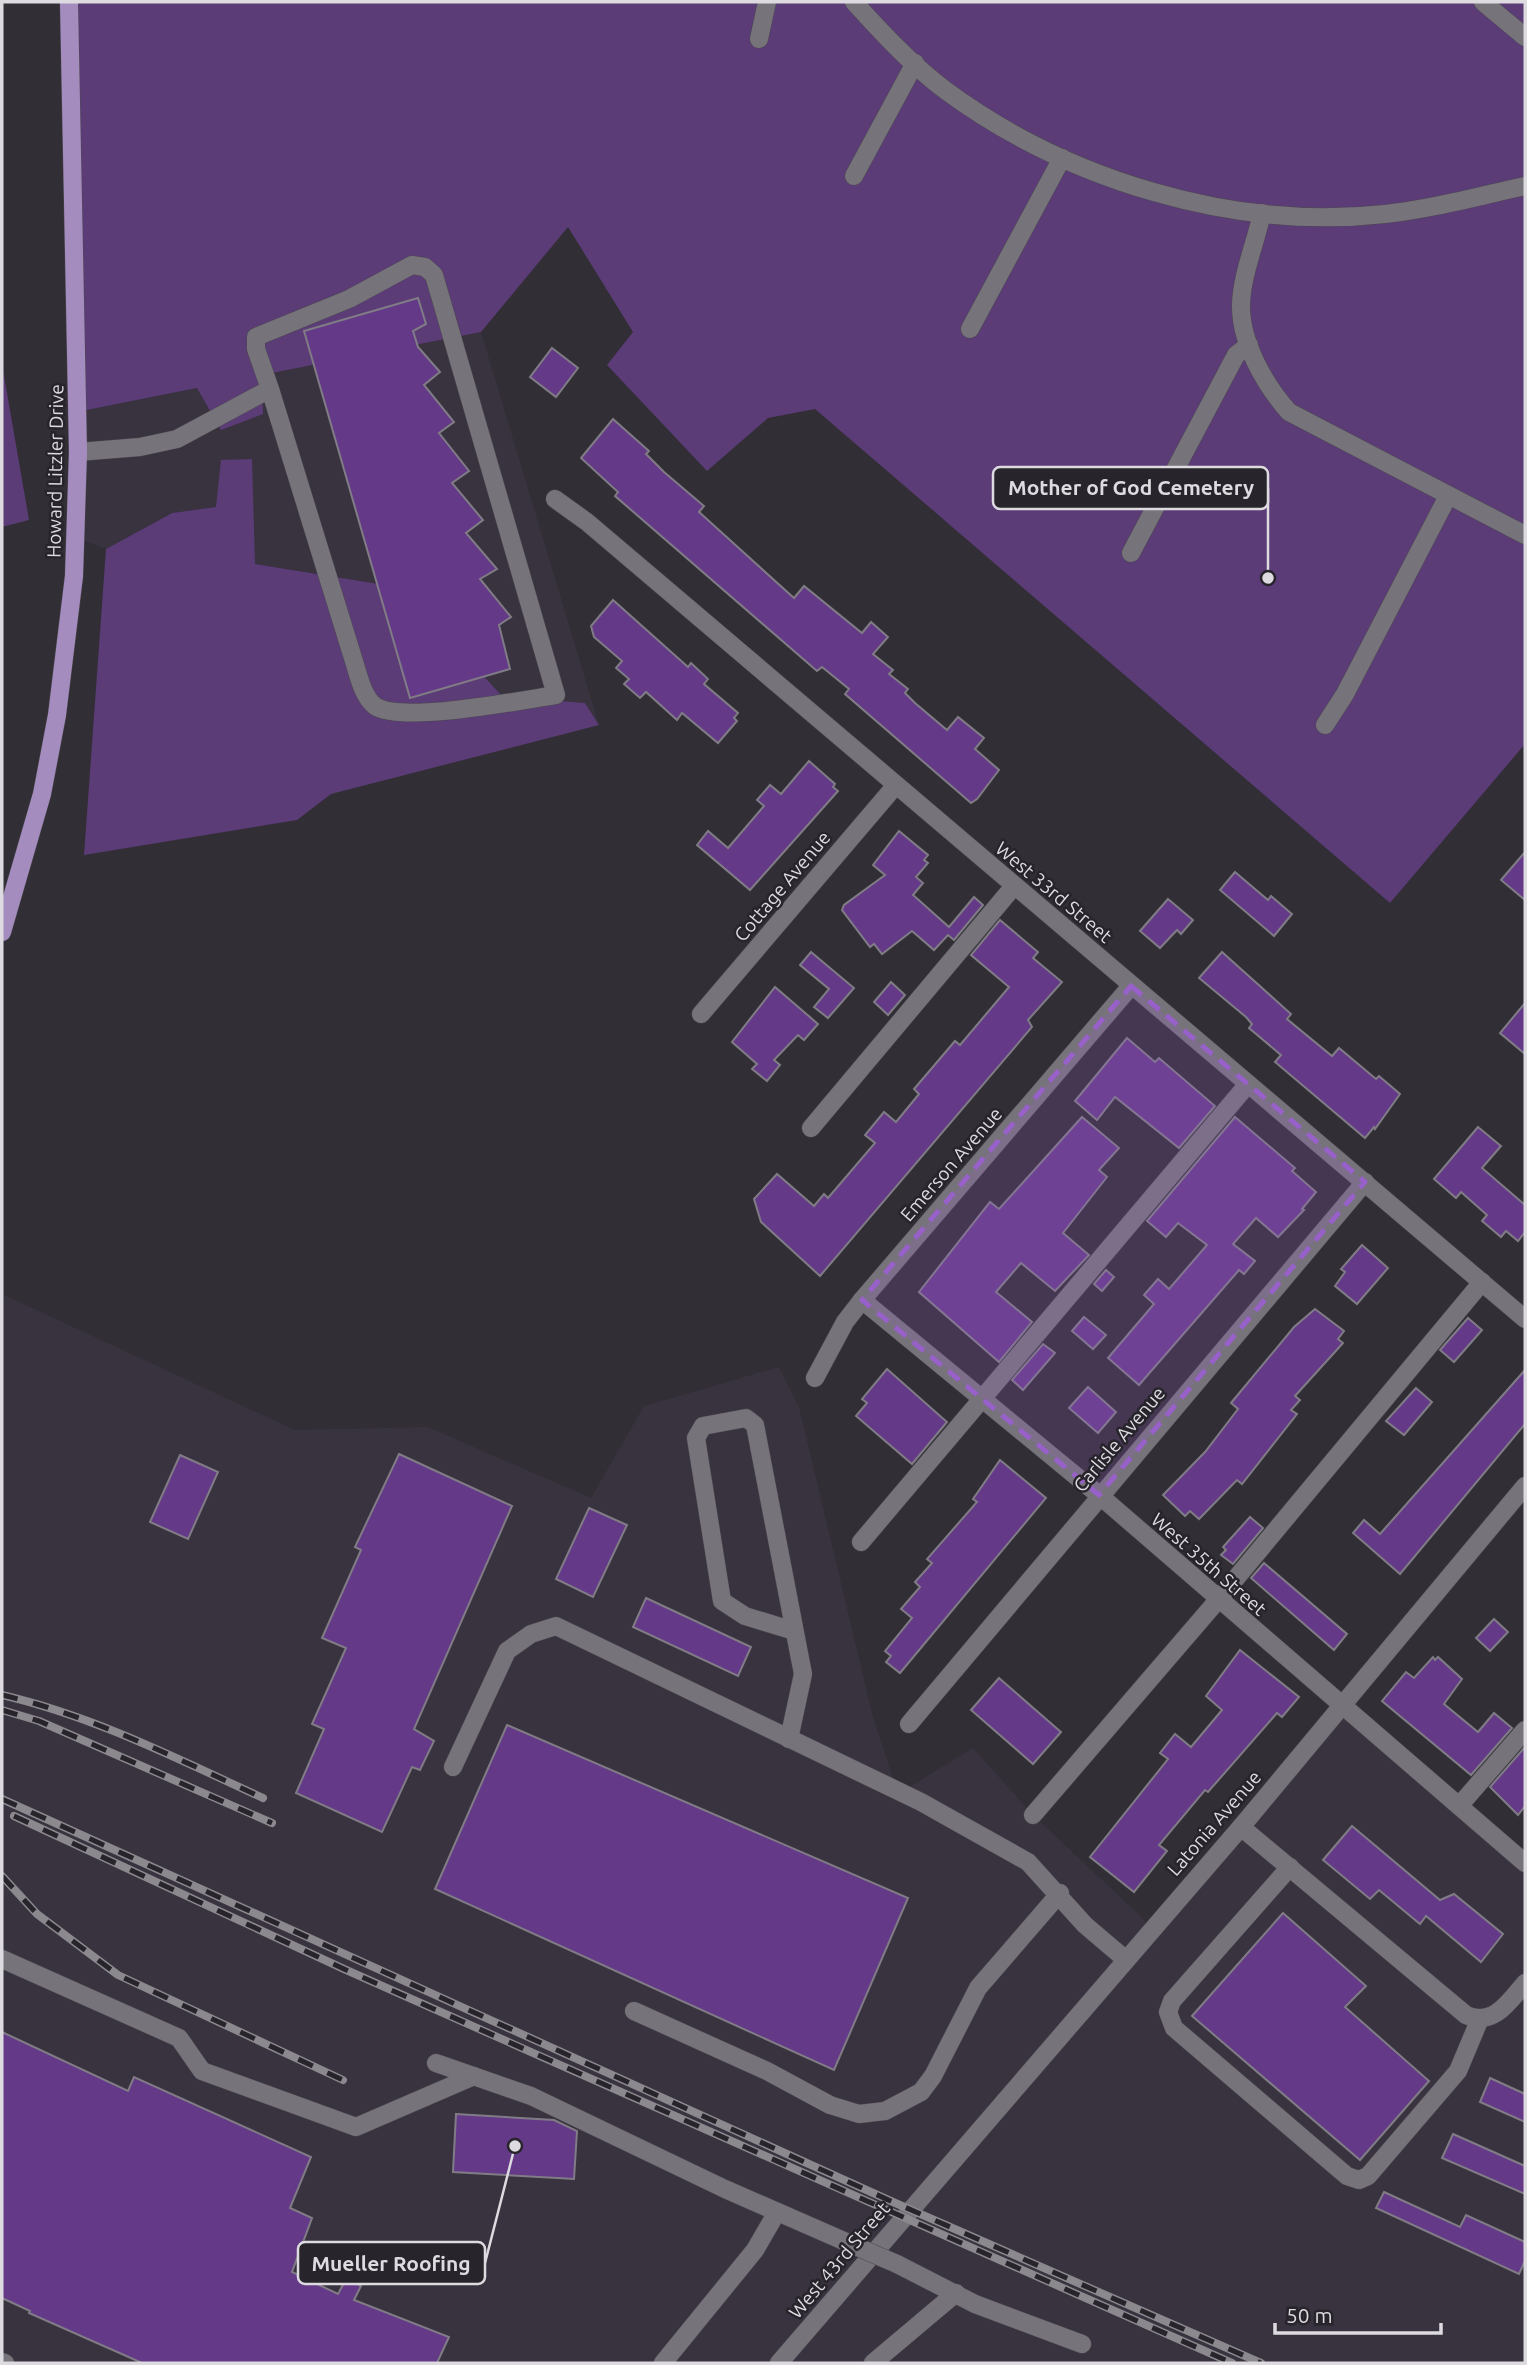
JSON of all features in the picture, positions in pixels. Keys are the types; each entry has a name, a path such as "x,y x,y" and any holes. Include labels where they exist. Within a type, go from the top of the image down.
{"main road":[{"name":"Howard Litzler Drive","path":"2,932 42,794 57,715 74,576 78,452 69,2"}],"street":[{"path":"759,39 767,2"},
{"path":"854,2 943,88 990,121 1062,158 1152,190 1262,213 1324,217 1384,214 1525,186"},
{"path":"1483,2 1525,37"},
{"path":"853,176 915,63"},
{"path":"970,329 1062,158"},
{"path":"1262,213 1241,304 1250,345 1272,393 1289,412 1525,535"},
{"path":"412,265 425,267 434,275 556,695 429,712 391,710 376,706 365,692 357,669 270,389 256,349 256,337 349,299 412,265"},
{"path":"1131,553 1236,355 1250,345"},
{"path":"78,452 140,447 177,439 270,389"},
{"path":"1325,725 1345,694 1448,496"},
{"name":"West 33rd Street","path":"555,499 587,522 1525,1319"},
{"name":"Cottage Avenue","path":"701,1014 896,785"},
{"path":"811,1128 1014,886"},
{"name":"Emerson Avenue","path":"815,1378 845,1322 862,1300 1131,986"},
{"path":"861,1542 1248,1084"},
{"name":"Carlisle Avenue","path":"909,1724 1364,1182"},
{"path":"1033,1815 1217,1601 1482,1282"},
{"name":"West 35th Street","path":"862,1300 1098,1496 1525,1863"},
{"path":"789,1739 803,1674 755,1425 746,1418 703,1426 696,1438 722,1601 745,1616 794,1631"},
{"name":"Latonia Avenue","path":"931,2184 1241,1826 1525,1486"},
{"path":"453,1767 507,1651 531,1633 556,1626 921,1802 1028,1862 1060,1893 1085,1925 1125,1959"},
{"path":"1460,1806 1525,1730"},
{"path":"1241,1826 1466,2015 1479,2021 1493,2016 1507,2005 1525,1983"},
{"path":"1290,1867 1172,2001 1168,2012 1174,2028 1347,2176 1359,2180 1368,2176 1458,2071 1479,2021"},
{"path":"634,2011 767,2071 830,2105 859,2113 885,2110 921,2092 933,2076 978,1988 1060,1893"},
{"path":"2,1959 179,2039 202,2071 356,2127 474,2076"},
{"path":"436,2063 531,2096 777,2212 897,2264 975,2304 1082,2344"},
{"name":"West 43rd Street","path":"779,2363 931,2184"},
{"path":"663,2363 755,2250 777,2212"},
{"path":"873,2363 956,2293"}],"highlighted area":[{"path":"1131,986 1365,1182 1099,1495 862,1300"}],"shaded area":[{"path":"69,2 1525,2 1525,744 1390,903 815,409 768,418 707,471 607,365 633,332 568,227 481,332 262,375 263,414 221,430 197,388 77,412"},
{"path":"481,332 599,725 585,703 502,696 403,588 255,564 216,507 171,513 106,549 76,537 77,412"},
{"path":"2,364 29,520 2,527"},
{"path":"252,459 255,564 403,588 502,696 585,703 599,725 331,794 297,820 84,855 106,549 172,513 216,507 221,460"},
{"path":"2,1294 295,1430 428,1427 591,1498 644,1406 779,1367 799,1407 873,1717 898,1794 973,1748 1033,1815 1152,1927 1340,1705 1525,1863 1525,2363 2,2363"}],"building":[{"path":"418,298 426,324 413,331 418,347 440,372 424,385 454,422 439,433 469,471 452,483 483,520 466,533 497,569 480,579 511,617 499,625 510,669 410,698 304,331"},
{"path":"552,348 578,368 556,397 530,377"},
{"path":"613,419 649,451 646,454 664,472 704,506 699,512 794,598 804,586 862,633 871,622 888,637 873,654 893,670 889,674 908,689 905,693 947,730 958,717 984,738 975,749 999,770 977,799 971,803 845,694 849,689 822,667 817,671 615,496 618,492 581,458"},
{"path":"613,600 688,667 691,663 708,679 704,684 738,713 734,718 737,721 718,743 682,713 677,720 646,692 640,698 624,684 629,679 616,668 622,661 594,637 591,626"},
{"path":"809,761 835,784 833,787 838,791 750,890 697,845 708,831 728,848 764,806 757,800 770,785 781,794"},
{"path":"899,831 928,855 924,860 928,863 916,877 923,883 913,895 949,927 974,897 983,905 954,940 948,935 934,950 912,931 882,954 874,944 870,947 842,910 844,905 885,875 873,865"},
{"path":"1525,852 1525,900 1501,880"},
{"path":"1235,872 1268,900 1271,896 1292,914 1274,936 1220,890"},
{"path":"1168,899 1193,920 1181,934 1177,930 1160,948 1140,931"},
{"path":"1000,920 1038,952 1033,958 1062,982 1028,1020 1032,1027 820,1276 761,1222 754,1199 777,1174 814,1206 824,1194 828,1198 875,1143 865,1135 884,1112 896,1122 919,1094 914,1089 955,1041 960,1045 1009,987 971,955"},
{"path":"811,952 854,988 828,1018 814,1007 829,989 800,965"},
{"path":"1222,952 1291,1014 1287,1019 1332,1056 1339,1048 1376,1079 1379,1076 1400,1094 1375,1129 1374,1127 1365,1138 1275,1062 1281,1055 1249,1028 1252,1024 1246,1017 1199,978"},
{"path":"891,982 905,995 888,1015 874,1002"},
{"path":"775,987 818,1024 804,1040 798,1035 774,1060 780,1065 767,1081 752,1069 757,1064 732,1042"},
{"path":"1525,1003 1525,1054 1500,1033"},
{"path":"1127,1038 1155,1062 1159,1058 1215,1106 1179,1148 1115,1097 1097,1120 1075,1101"},
{"path":"1082,1117 1119,1148 1099,1170 1107,1177 1063,1233 1089,1255 1055,1291 1021,1263 996,1292 1032,1322 999,1362 919,1292 990,1202 999,1209"},
{"path":"1235,1117 1295,1168 1292,1171 1316,1192 1302,1209 1304,1210 1278,1237 1256,1218 1233,1244 1255,1261 1244,1274 1239,1270 1139,1385 1108,1358 1154,1304 1144,1295 1158,1279 1169,1289 1207,1245 1178,1223 1166,1237 1147,1221"},
{"path":"1478,1127 1501,1146 1482,1168 1525,1205 1525,1232 1518,1241 1506,1231 1501,1237 1482,1221 1487,1215 1461,1192 1456,1198 1434,1179"},
{"path":"1362,1245 1388,1268 1357,1304 1335,1286 1345,1272 1341,1269"},
{"path":"1106,1270 1114,1277 1102,1291 1094,1284"},
{"path":"1315,1309 1344,1331 1338,1339 1343,1343 1295,1396 1300,1400 1291,1410 1297,1414 1242,1484 1237,1480 1199,1519 1190,1511 1185,1516 1163,1495 1205,1452 1238,1409 1231,1403 1294,1327"},
{"path":"1084,1317 1106,1335 1093,1349 1072,1331"},
{"path":"1468,1318 1482,1330 1454,1362 1440,1350"},
{"path":"1043,1344 1055,1353 1023,1390 1012,1380"},
{"path":"887,1369 947,1422 912,1464 856,1416 867,1403 862,1399"},
{"path":"1525,1370 1525,1424 1400,1574 1353,1533 1364,1520 1380,1534"},
{"path":"1088,1387 1116,1412 1098,1433 1069,1408"},
{"path":"1416,1388 1432,1402 1404,1435 1386,1421"},
{"path":"399,1454 512,1506 414,1729 434,1741 420,1770 412,1767 382,1832 296,1793 324,1729 312,1724 346,1648 322,1638 361,1550 355,1547"},
{"path":"180,1455 218,1472 188,1539 150,1522"},
{"path":"1000,1460 1046,1498 900,1673 886,1662 891,1656 885,1651 912,1618 901,1609 920,1587 915,1582 932,1563 927,1559 977,1502 973,1499"},
{"path":"589,1508 627,1525 593,1597 556,1579"},
{"path":"1250,1517 1263,1528 1233,1564 1221,1555 1226,1550 1223,1547"},
{"path":"1264,1563 1347,1634 1334,1650 1251,1578"},
{"path":"646,1598 751,1647 738,1676 633,1627"},
{"path":"1494,1619 1508,1632 1490,1651 1476,1638"},
{"path":"1240,1650 1299,1697 1282,1717 1277,1713 1208,1792 1205,1790 1159,1845 1167,1851 1134,1892 1090,1857 1168,1759 1160,1753 1175,1734 1191,1747 1222,1710 1206,1696"},
{"path":"1433,1657 1435,1660 1438,1657 1462,1679 1444,1704 1478,1732 1494,1713 1512,1728 1471,1775 1382,1701 1406,1672 1414,1678"},
{"path":"999,1678 1061,1732 1033,1764 971,1710"},
{"path":"507,1725 908,1898 834,2070 435,1889"},
{"path":"1525,1747 1525,1806 1518,1815 1490,1787"},
{"path":"1352,1826 1440,1900 1454,1894 1503,1934 1481,1962 1426,1916 1420,1924 1379,1890 1370,1899 1323,1860"},
{"path":"1283,1913 1366,1986 1345,2007 1429,2081 1360,2160 1192,2016"},
{"path":"2,2032 128,2091 134,2077 311,2157 290,2208 312,2218 292,2272 338,2294 346,2279 361,2286 354,2300 449,2337 437,2363 142,2363 29,2313 30,2311 2,2298"},
{"path":"1490,2078 1525,2094 1525,2122 1480,2102"},
{"path":"456,2114 554,2120 577,2131 574,2179 453,2172"},
{"path":"1453,2134 1525,2166 1525,2194 1442,2158"},
{"path":"1384,2192 1460,2227 1466,2215 1525,2242 1525,2261 1519,2274 1376,2208"}],"railway":[{"path":"2,1695 69,1714 102,1727 263,1798"},
{"path":"2,1710 39,1721 272,1823"},
{"path":"2,1799 893,2202 1261,2363"},
{"path":"14,1816 344,1969 1232,2363"},
{"path":"2,1876 37,1914 118,1975 343,2080"}],"place":[{"name":"Mother of God Cemetery","path":"1268,578"},
{"name":"Mueller Roofing","path":"515,2146"}]}
